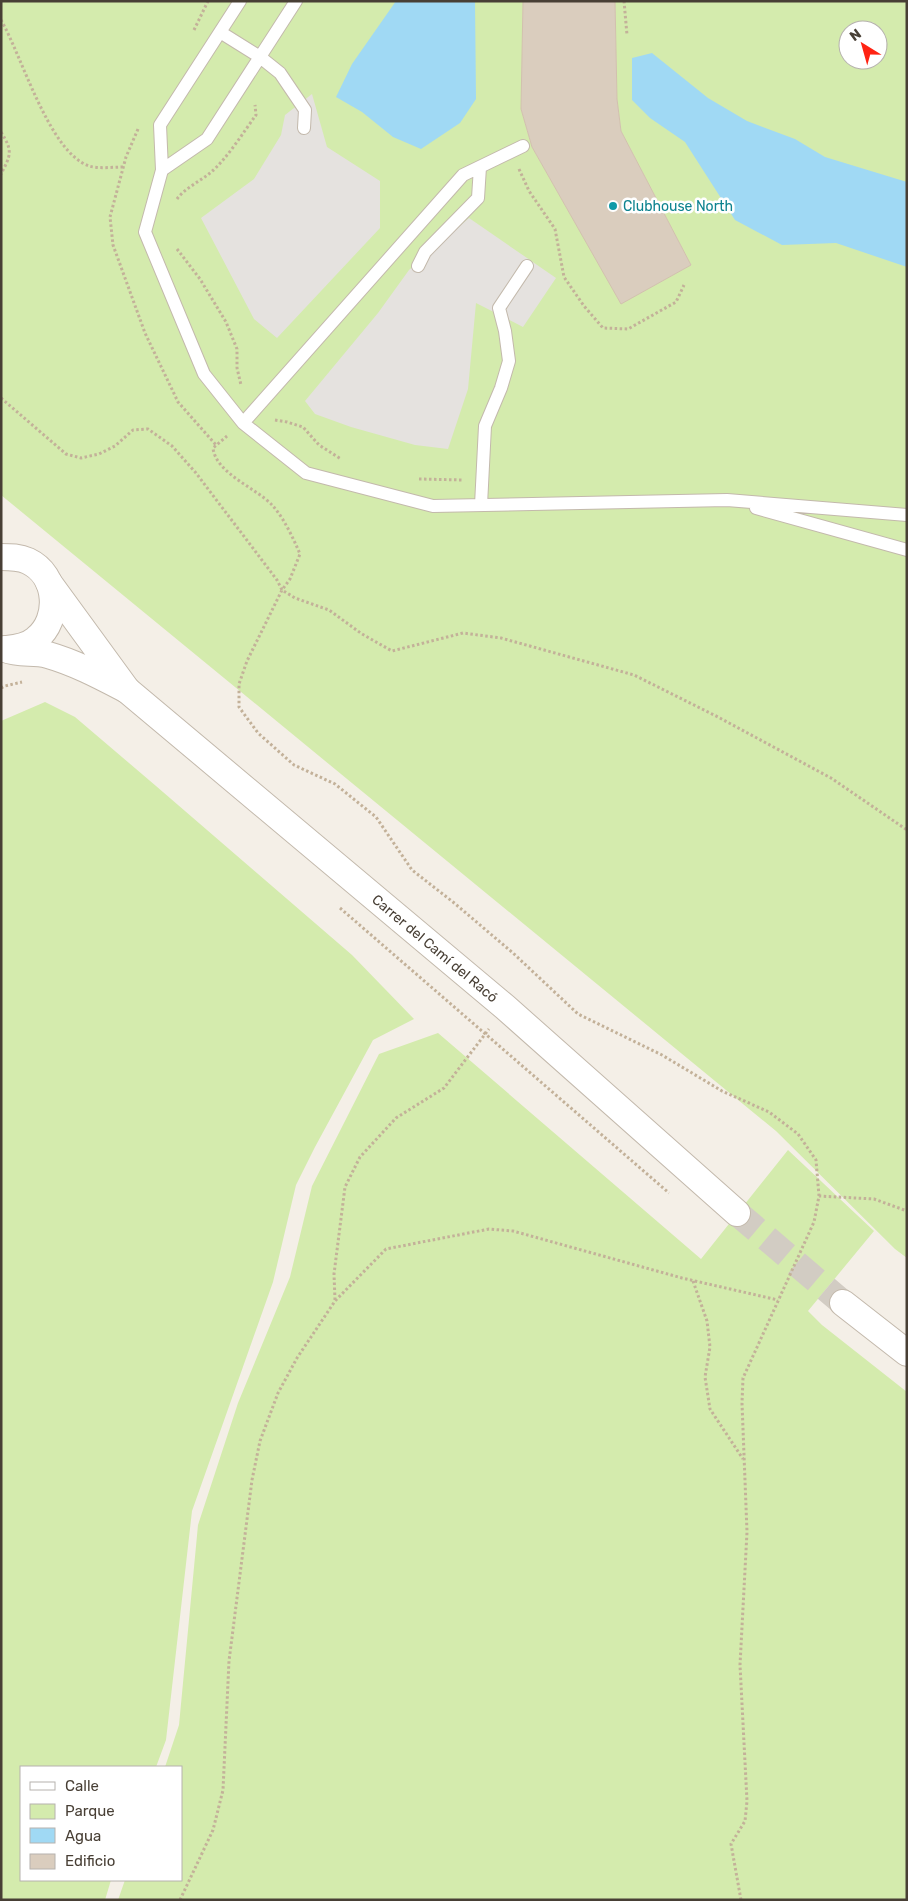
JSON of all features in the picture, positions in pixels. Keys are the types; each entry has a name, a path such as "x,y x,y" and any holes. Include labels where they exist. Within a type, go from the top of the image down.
{"street":[{"name":"Carrer del Camí del Racó","path":"1,557 14,557 29,562 41,571 127,690"},
{"path":"9,652 35,640 46,628 52,613 54,598 50,583"},
{"name":"Carrer del Camí del Racó","path":"9,652 46,654 80,666 127,690 505,1007 737,1213"},
{"path":"843,1303 907,1352"}],"lane":[{"path":"240,1 160,125 162,170 145,232 204,374 243,423 306,473 432,506 727,500 907,515"},
{"path":"162,170 207,139 296,1"},
{"path":"220,32 260,57 280,73 304,110 304,128"},
{"path":"243,423 463,175 523,146"},
{"path":"418,266 425,252 478,198 480,167"},
{"path":"481,505 484,426 501,388 509,361 505,331 499,308 527,266"},
{"path":"727,500 907,550"}],"path":[{"path":"624,1 627,35"},
{"path":"1,20 11,37 35,96 56,134 76,158 90,166 124,167"},
{"path":"174,203 179,196 211,172 256,115 254,95 248,76"},
{"path":"1,132 9,145 10,157 1,174"},
{"path":"523,146 519,170 529,191 555,229 564,277 584,306 603,328 628,329 676,302 684,285"},
{"path":"173,242 205,285 226,322 237,349 237,368 243,390 256,408 271,420 303,427 319,445 346,462"},
{"path":"1,398 66,454 81,458 99,454 115,446 133,430 148,429 172,446 196,473 282,590 295,598 329,610 362,634 392,651 463,633 501,638 634,675 718,717 831,778 907,830"},
{"path":"243,423 212,448 214,458 237,479 273,506 291,534 300,554 290,579 282,590 247,661 239,684 239,707 258,733 294,765 335,784 376,817 412,870 453,902 513,954 578,1014 662,1055 722,1091 769,1112 798,1134 816,1160 819,1196 814,1222 742,1378 746,1532 740,1665 747,1801 745,1821 731,1844 741,1900"},
{"path":"418,478 482,480"},
{"path":"1,688 30,681"},
{"path":"340,908 670,1194"},
{"path":"335,1301 334,1274 345,1187 360,1157 396,1118 444,1088 505,1007"},
{"path":"819,1196 874,1199 907,1210"},
{"path":"180,1900 213,1830 223,1790 229,1661 252,1480 260,1442 278,1393 335,1301 386,1249 489,1229 513,1231 693,1281 778,1300"},
{"path":"693,1281 707,1321 710,1347 705,1377 710,1409 744,1460"}],"green space":[{"path":"1,1 523,1 521,109 532,147 621,303 691,265 621,131 617,99 615,1 907,1 907,1258 895,1249 776,1131 1,495"},
{"path":"45,702 75,717 352,955 414,1019 373,1040 296,1185 273,1282 192,1511 166,1740 156,1766 20,1766 20,1881 111,1881 105,1900 1,1900 1,721"},
{"path":"438,1033 701,1259 788,1150 874,1231 808,1311 822,1325 907,1392 907,1900 118,1900 125,1881 182,1881 182,1766 165,1766 179,1725 198,1525 238,1403 290,1277 312,1186 379,1054"}],"shaded area":[{"path":"312,94 327,147 380,181 380,228 277,338 254,319 201,218 254,179 281,135 285,115"},
{"path":"469,218 556,278 523,327 476,303 468,389 448,449 415,445 351,427 315,414 305,401 378,313 409,270"}],"water":[{"path":"396,1 475,1 476,99 460,123 421,149 393,137 362,112 336,97 352,64"},
{"path":"652,53 708,98 747,121 795,139 825,157 907,182 907,267 836,243 782,245 735,220 685,142 650,118 632,100 632,58"}],"building":[{"name":"Clubhouse North","path":"523,1 615,1 617,99 621,131 691,265 621,304 532,147 521,109"}],"tunnel":[{"path":"737,1213 843,1303"}],"place":[{"name":"Clubhouse North","path":"613,206"}]}
